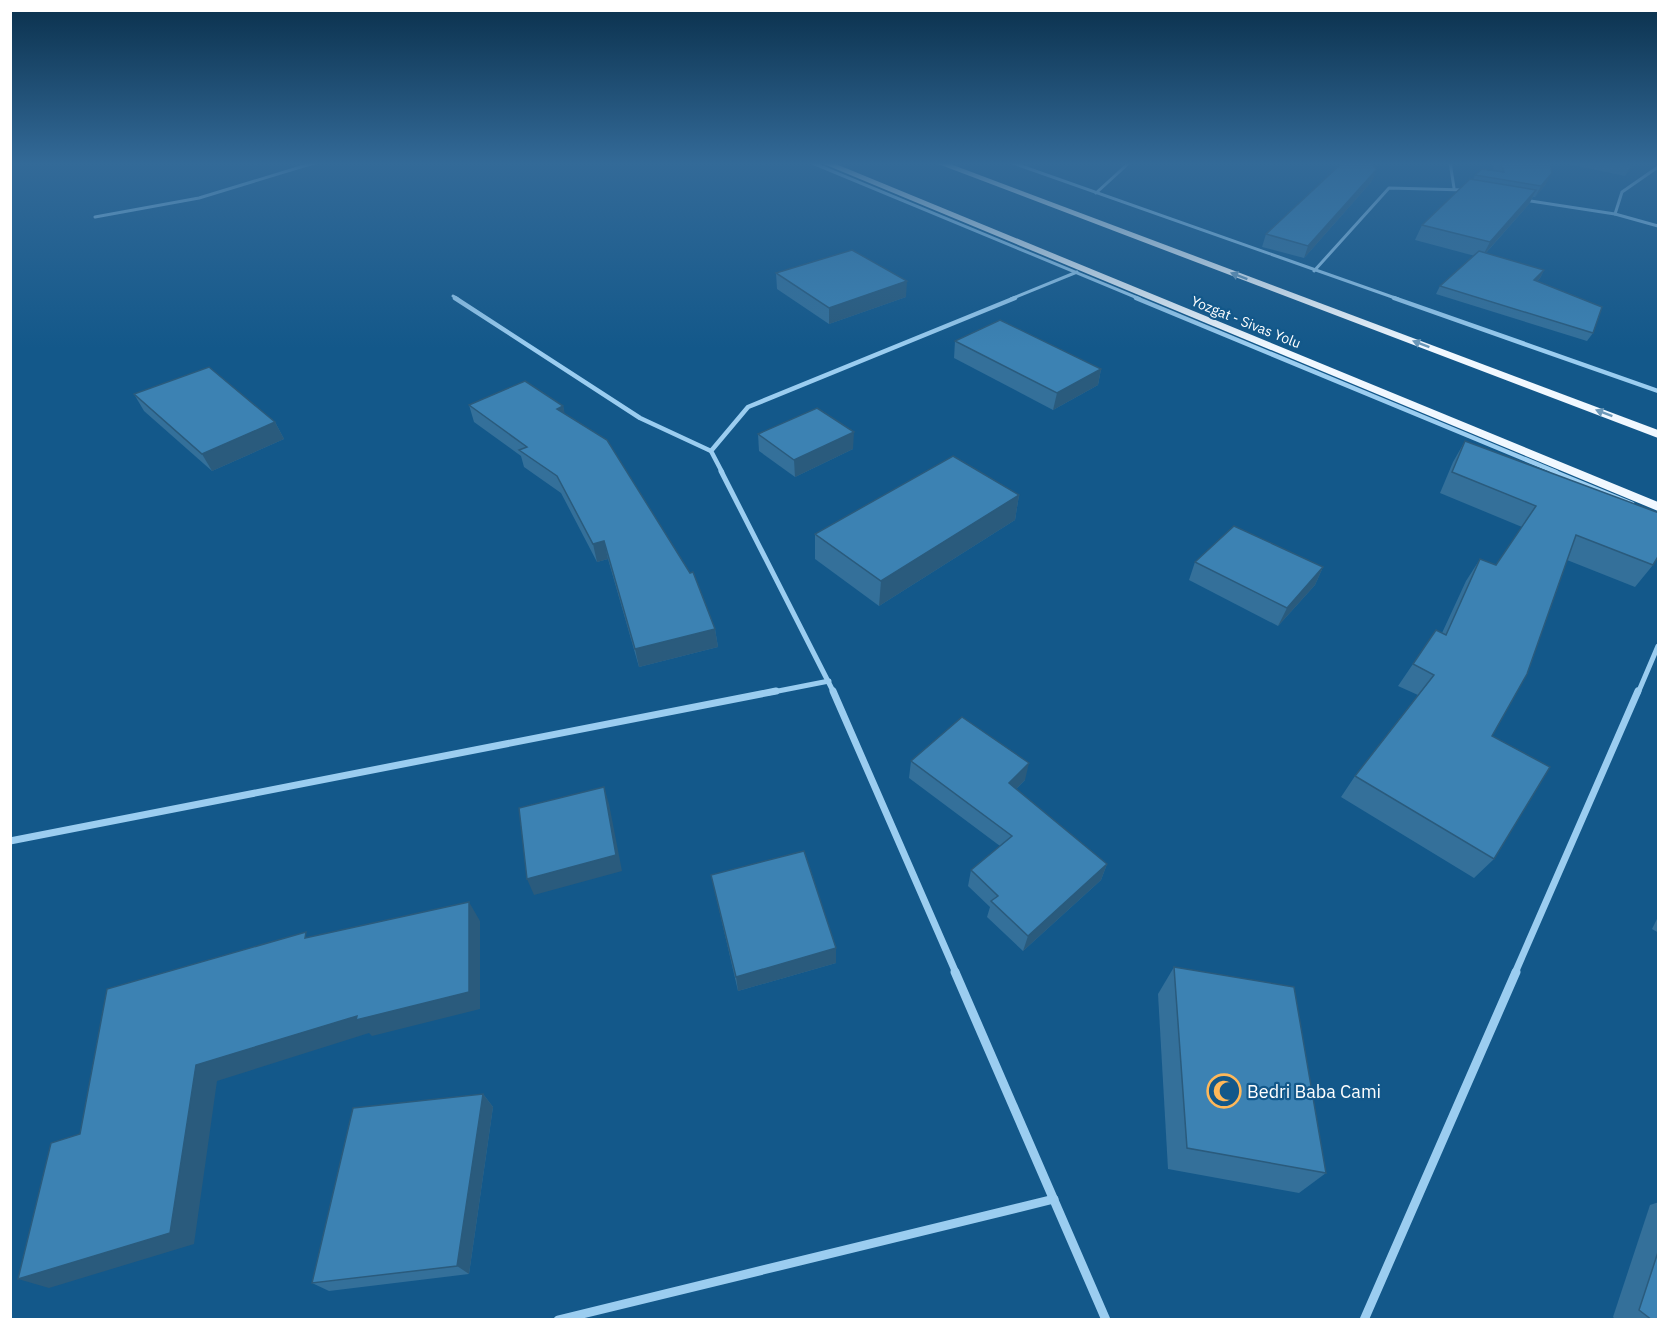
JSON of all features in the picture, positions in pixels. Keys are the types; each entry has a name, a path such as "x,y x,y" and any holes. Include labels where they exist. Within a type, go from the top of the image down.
{"highway":[{"name":"Yozgat - Sivas Yolu","path":"973,224 1659,507"},
{"path":"1102,224 1659,434"}],"street":[{"path":"961,224 1636,506"},
{"path":"1183,224 1659,391"},
{"path":"1314,271 1356,224"},
{"path":"711,451 748,407 1077,272"},
{"path":"453,296 640,418 711,451 829,681 1106,1320"},
{"path":"1364,1320 1659,646"},
{"path":"10,841 829,681"},
{"path":"558,1320 1054,1199"}],"building":[{"path":"1277,224 1328,224 1308,246 1266,234"},
{"path":"1423,224 1506,224 1490,242"},
{"path":"852,250 907,281 829,308 776,273"},
{"path":"1479,251 1544,270 1534,280 1602,307 1593,333 1440,286"},
{"path":"1000,320 1101,369 1057,393 955,341"},
{"path":"209,367 275,422 202,454 134,394"},
{"path":"525,381 563,406 557,409 607,440 690,573 693,572 715,629 635,649 604,541 593,544 557,476 519,450 527,447 469,405"},
{"path":"817,408 854,432 794,460 758,434"},
{"path":"1465,441 1659,513 1659,555 1653,565 1576,535 1527,674 1492,736 1550,767 1494,859 1355,776 1434,675 1413,664 1436,630 1446,635 1480,559 1496,565 1536,506 1452,472"},
{"path":"953,456 1019,495 881,581 815,534"},
{"path":"1234,526 1323,567 1287,608 1195,562"},
{"path":"962,717 1029,763 1009,783 1107,864 1028,936 991,901 998,896 971,870 1012,836 911,761"},
{"path":"604,787 616,855 527,879 519,808"},
{"path":"804,851 836,948 736,977 711,875"},
{"path":"469,902 469,992 356,1020 357,1016 196,1065 170,1233 18,1279 51,1143 80,1134 107,989 306,932 305,938"},
{"name":"Bedri Baba Cami","path":"1174,967 1294,987 1326,1173 1187,1148"},
{"path":"483,1094 457,1266 312,1283 353,1108"},
{"path":"1659,1249 1659,1320 1652,1320 1639,1310"}],"place":[{"name":"Bedri Baba Cami","path":"1224,1091"}]}
